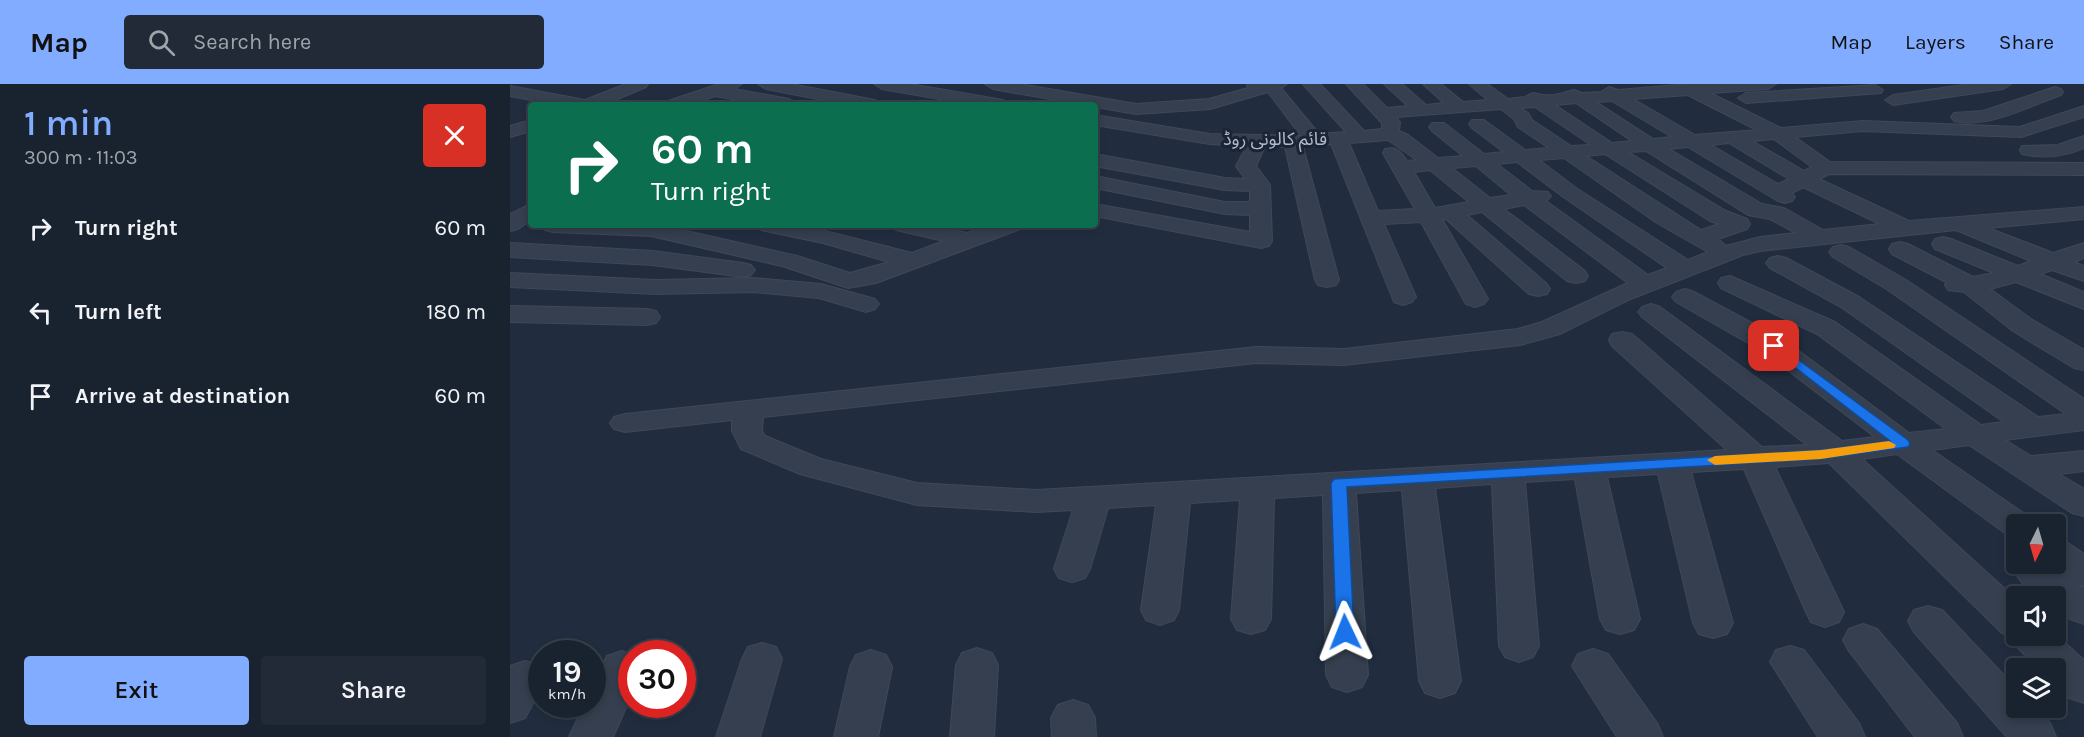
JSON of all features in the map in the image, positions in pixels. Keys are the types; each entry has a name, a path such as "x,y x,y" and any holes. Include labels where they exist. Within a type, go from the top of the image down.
{"street":[{"path":"594,102 640,84"},
{"path":"683,102 735,84"},
{"path":"766,84 789,101"},
{"path":"789,101 822,84"},
{"path":"882,84 944,94 966,102"},
{"path":"944,94 964,84"},
{"path":"993,84 1096,102"},
{"path":"1311,84 1380,135 1402,167 1440,214 1538,289"},
{"path":"1354,84 1391,122 1380,135"},
{"path":"1392,84 1422,110"},
{"path":"1431,84 1459,107"},
{"path":"1477,84 1523,120 1615,184 1725,254"},
{"path":"1513,84 1608,148 1718,216 1738,224 1699,238"},
{"path":"1557,84 1756,210 1776,213 1835,241"},
{"path":"1596,84 1785,197 1835,241 2084,413"},
{"path":"1383,113 1614,95 1640,88 1768,84"},
{"path":"1402,167 1851,127 1894,112 2003,84"},
{"path":"1151,92 1172,95 1232,91 1275,85 1303,141 1328,280"},
{"path":"1684,86 1775,132 1826,168"},
{"path":"1711,100 1870,86 1894,112 2021,132 2084,164"},
{"path":"2030,86 2058,88 2084,99"},
{"path":"1640,88 1676,109"},
{"path":"1738,114 1894,112 1976,117 2010,107 2058,88"},
{"path":"510,91 570,102"},
{"path":"715,91 810,102"},
{"path":"1098,102 1136,109 1161,110 1190,106 1232,91 1251,99 1237,140"},
{"path":"1951,98 1975,98 2010,107"},
{"path":"2021,132 2084,111"},
{"path":"510,119 528,123"},
{"name":"قائم کالونی روڈ","path":"1098,120 1210,139 1303,141 1523,120"},
{"path":"1478,124 1685,283 2006,517"},
{"path":"510,132 528,125"},
{"path":"1706,126 1804,179 1903,238 1970,285 2022,326 2084,362"},
{"path":"1438,127 1528,198 1836,452 2006,613"},
{"path":"1851,127 1880,155"},
{"path":"1814,129 1909,167 2084,169"},
{"path":"1380,135 1402,139 1576,276"},
{"path":"1338,139 1403,297"},
{"path":"1246,166 1259,141"},
{"path":"1993,149 2061,151 2084,141"},
{"path":"1098,145 1212,165 1246,166"},
{"path":"1785,197 1784,189 1826,168 1880,155"},
{"path":"1098,161 1225,184 1260,184"},
{"path":"1098,211 1261,241 1260,184 1246,166"},
{"path":"1098,183 1225,208 1260,209"},
{"path":"1371,218 1440,214 1615,184"},
{"path":"1828,193 1872,186 1925,184 2084,187"},
{"path":"515,223 528,202"},
{"path":"625,423 1256,356 1344,357 1520,337 1648,298 1685,283 1725,254 1760,244 1903,238 2084,213"},
{"path":"1440,214 1475,299"},
{"path":"642,228 789,261 848,281 867,278 1002,228"},
{"path":"701,240 724,228"},
{"path":"802,228 836,231 913,261"},
{"path":"916,228 970,241"},
{"path":"510,280 656,287 760,279 836,231"},
{"path":"1951,233 2052,261 2084,274"},
{"path":"1951,233 2084,322"},
{"path":"510,250 653,258 821,291 866,304"},
{"path":"1897,285 1970,285 2012,274 2084,250"},
{"path":"1778,262 1850,302 2032,427"},
{"path":"2012,274 2084,301"},
{"path":"1730,283 1826,328 1975,435 2084,505"},
{"path":"510,314 648,317"},
{"path":"1622,340 1755,458 1826,612"},
{"path":"748,410 747,431 752,442 811,467 917,494 1037,501 1836,452 2084,421"},
{"path":"2025,467 2084,461"},
{"path":"1672,463 1713,622"},
{"path":"1589,468 1620,619"},
{"path":"1508,473 1520,646"},
{"path":"1417,478 1440,681"},
{"path":"1339,483 1347,675"},
{"path":"1251,619 1258,488"},
{"path":"1160,610 1174,493"},
{"path":"1072,569 1094,497"},
{"path":"2066,568 2084,573"},
{"path":"2054,574 2084,609"},
{"path":"1928,621 2034,737"},
{"path":"1863,640 1941,737"},
{"path":"2042,646 2084,686"},
{"path":"738,737 762,659"},
{"path":"1790,662 1843,737"},
{"path":"972,737 977,666"},
{"path":"1593,666 1641,737"},
{"path":"856,737 871,667"},
{"path":"591,737 618,677"}],"slow traffic":[{"path":"1715,460 1821,454 1889,445"}],"route":[{"path":"1345,632 1339,483 1821,454 1903,444 1774,346"}]}
